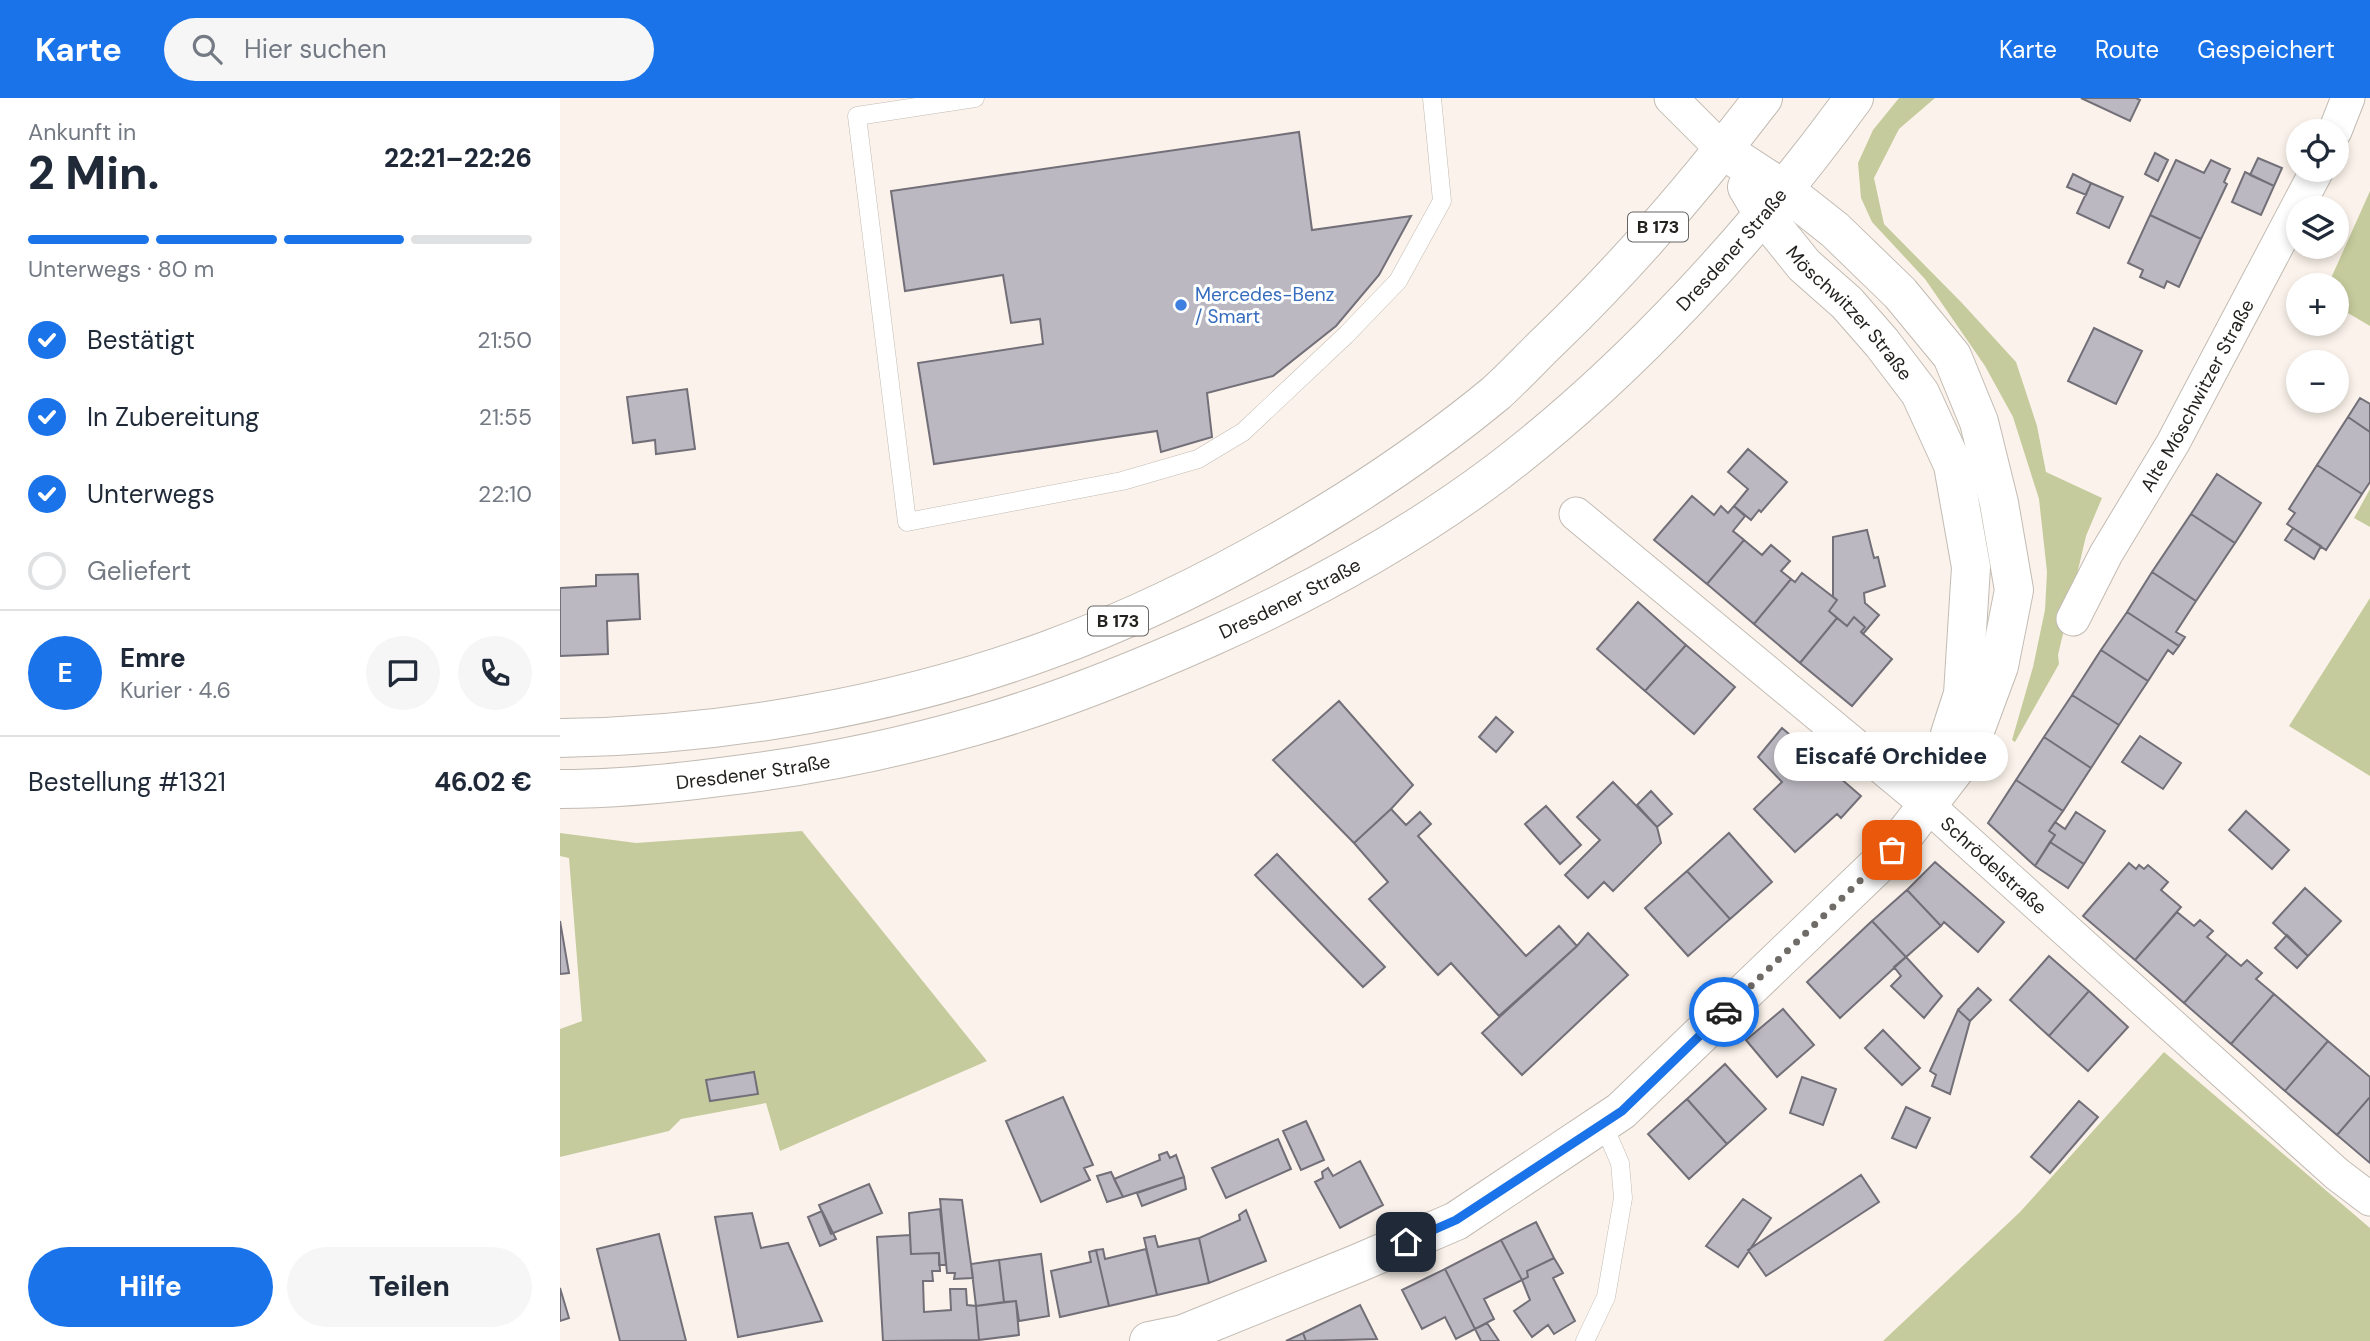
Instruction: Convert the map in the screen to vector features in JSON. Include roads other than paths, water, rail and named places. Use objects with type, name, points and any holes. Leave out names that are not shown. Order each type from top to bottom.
[{"type":"main road","name":"B 173","points":[[560,738],[596,738],[710,728],[816,712],[944,683],[1048,650],[1224,573],[1304,527],[1399,467],[1496,392],[1589,302],[1724,150],[1763,98]]},
{"type":"main road","name":"Dresdener Straße","points":[[560,789],[674,783],[774,771],[885,749],[978,726],[1091,687],[1177,652],[1332,578],[1415,529],[1495,474],[1571,412],[1661,325],[1773,201],[1854,98]]},
{"type":"main road","points":[[1172,1339],[1456,1220],[1622,1111],[1892,850],[1966,755],[1999,667],[2014,590],[1999,503],[1979,422],[1952,356],[1900,293],[1857,250],[1773,201],[1724,150]]},
{"type":"street","points":[[1671,98],[1724,150]]},
{"type":"street","points":[[2340,119],[2348,98]]},
{"type":"street","name":"Alte Möschwitzer Straße","points":[[2073,619],[2106,554],[2173,443],[2311,182]]},
{"type":"street","name":"Schrödelstraße","points":[[1576,514],[1926,804],[2337,1174],[2370,1199]]},
{"type":"lane","points":[[975,98],[857,116],[906,522],[1122,481],[1198,459],[1243,432],[1346,335],[1398,281],[1442,201],[1432,98]]},
{"type":"lane","points":[[1585,1341],[1606,1297],[1623,1198],[1620,1163],[1603,1124]]},
{"type":"place","name":"Mercedes-Benz / Smart","points":[[1181,305]]},
{"type":"place","name":"Eiscafé Orchidee","points":[[1892,850]]}]
